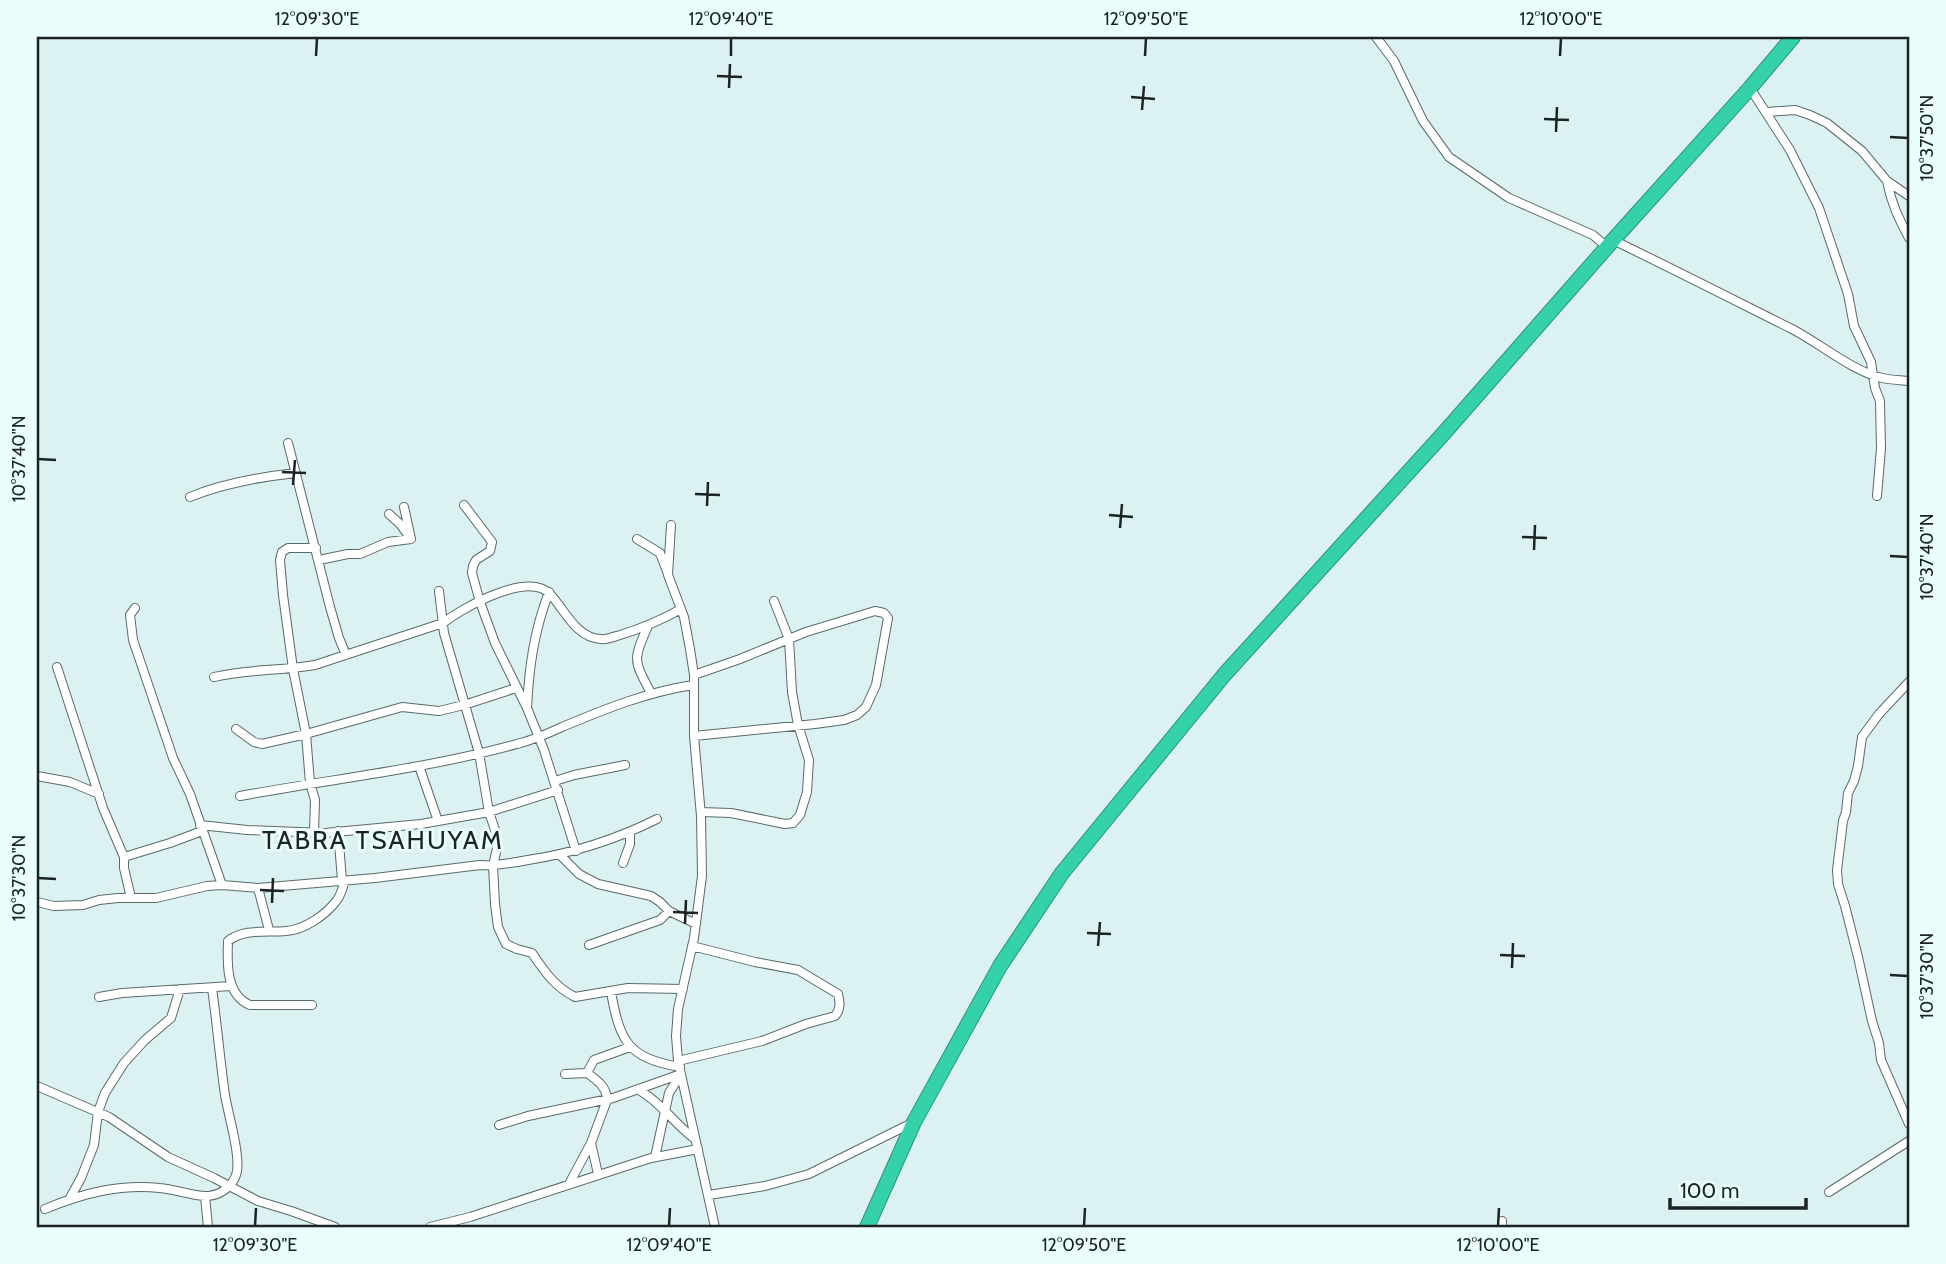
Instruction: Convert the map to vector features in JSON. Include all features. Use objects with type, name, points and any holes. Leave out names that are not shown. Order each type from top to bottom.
[{"type":"highway","points":[[867,1227],[914,1122],[1000,966],[1062,873],[1224,675],[1444,433],[1793,37]]},
{"type":"street","points":[[1376,37],[1394,61],[1423,121],[1449,157],[1510,198],[1732,298],[1872,374],[1909,381]]},
{"type":"street","points":[[1750,88],[1795,159],[1819,208],[1848,294],[1854,326],[1871,362],[1881,417],[1877,496]]},
{"type":"street","points":[[1767,112],[1795,110],[1827,123],[1862,151],[1887,181],[1909,196]]},
{"type":"street","points":[[1887,181],[1895,213],[1909,238]]},
{"type":"street","points":[[288,443],[338,638],[346,655]]},
{"type":"street","points":[[190,497],[212,488],[252,478],[296,473]]},
{"type":"street","points":[[464,505],[492,542],[490,551],[476,561],[472,573],[495,643],[527,708],[557,786],[576,851]]},
{"type":"street","points":[[404,507],[411,539]]},
{"type":"street","points":[[389,514],[411,539]]},
{"type":"street","points":[[668,575],[671,525]]},
{"type":"street","points":[[319,560],[360,554],[388,542],[411,539]]},
{"type":"street","points":[[637,539],[660,553],[681,609],[694,680],[694,736],[701,812],[702,876],[696,924],[677,1022],[680,1067],[715,1227]]},
{"type":"street","points":[[314,833],[315,800],[293,669],[280,560],[282,552],[288,548],[316,548]]},
{"type":"street","points":[[214,677],[238,671],[293,669],[315,665],[443,623],[480,602],[524,586],[539,587],[549,592],[578,629],[602,640],[648,626],[681,609]]},
{"type":"street","points":[[439,591],[444,633],[479,754],[489,812],[495,830],[498,848],[494,866],[495,904],[498,927],[506,944],[532,953],[557,986],[575,998],[628,988],[683,989]]},
{"type":"street","points":[[527,708],[530,661],[540,615],[549,592]]},
{"type":"street","points":[[701,812],[731,813],[785,824],[793,823],[800,816],[807,792],[809,760],[798,725],[792,692],[789,639],[774,601]]},
{"type":"street","points":[[135,608],[131,615],[133,640],[173,758],[190,794],[222,885]]},
{"type":"street","points":[[240,796],[419,766],[539,738],[651,693],[694,680],[789,639],[875,611],[884,613],[888,618],[876,685],[866,707],[857,715],[844,720],[694,736]]},
{"type":"street","points":[[648,626],[636,657],[637,669],[651,693]]},
{"type":"street","points":[[57,667],[99,794],[124,857],[131,898]]},
{"type":"street","points":[[1909,682],[1878,714],[1862,737],[1858,766],[1848,793],[1837,870],[1838,884],[1881,1060],[1909,1124]]},
{"type":"street","points":[[236,729],[254,742],[262,744],[402,707],[439,711],[516,688]]},
{"type":"street","points":[[124,857],[170,844],[201,828],[314,833],[421,824],[489,812],[557,786],[574,775],[625,765]]},
{"type":"street","points":[[419,766],[439,821]]},
{"type":"street","points":[[37,776],[69,782],[99,794]]},
{"type":"street","points":[[37,902],[54,906],[83,905],[99,900],[156,898],[207,886],[258,888],[375,878],[480,865],[494,866],[576,851],[630,832],[657,819]]},
{"type":"street","points":[[312,1005],[250,1005],[241,1001],[231,986],[228,941],[236,936],[269,930],[298,930],[336,902],[344,880],[338,831]]},
{"type":"street","points":[[623,863],[630,844],[630,832]]},
{"type":"street","points":[[560,855],[579,874],[598,884],[651,896],[668,911],[696,924]]},
{"type":"street","points":[[258,888],[269,930]]},
{"type":"street","points":[[589,945],[660,920],[668,911]]},
{"type":"street","points":[[499,1125],[639,1090],[680,1067],[835,1016],[840,1004],[838,994],[798,970],[692,946]]},
{"type":"street","points":[[99,997],[231,986]]},
{"type":"street","points":[[45,1209],[91,1192],[156,1187],[205,1196],[216,1195],[226,1190],[236,1177],[238,1164],[212,988]]},
{"type":"street","points":[[70,1198],[94,1144],[98,1112],[105,1093],[124,1063],[145,1040],[172,1018],[180,989]]},
{"type":"street","points":[[611,992],[616,1018],[625,1041],[639,1055],[660,1064],[680,1067]]},
{"type":"street","points":[[587,1073],[594,1060],[630,1046]]},
{"type":"street","points":[[655,1157],[669,1093],[680,1067]]},
{"type":"street","points":[[565,1074],[587,1073],[602,1085],[607,1094],[591,1143],[569,1184]]},
{"type":"street","points":[[37,1086],[109,1117],[168,1157],[258,1201],[335,1227]]},
{"type":"street","points":[[639,1090],[651,1097],[680,1128],[695,1139]]},
{"type":"street","points":[[709,1195],[765,1186],[809,1174],[914,1122]]},
{"type":"street","points":[[1829,1192],[1909,1141]]},
{"type":"street","points":[[591,1143],[598,1174]]},
{"type":"street","points":[[430,1227],[470,1217],[655,1157],[698,1149]]},
{"type":"street","points":[[205,1196],[208,1227]]},
{"type":"district","name":"TABRA TSAHUYAM","points":[[383,840]]}]
